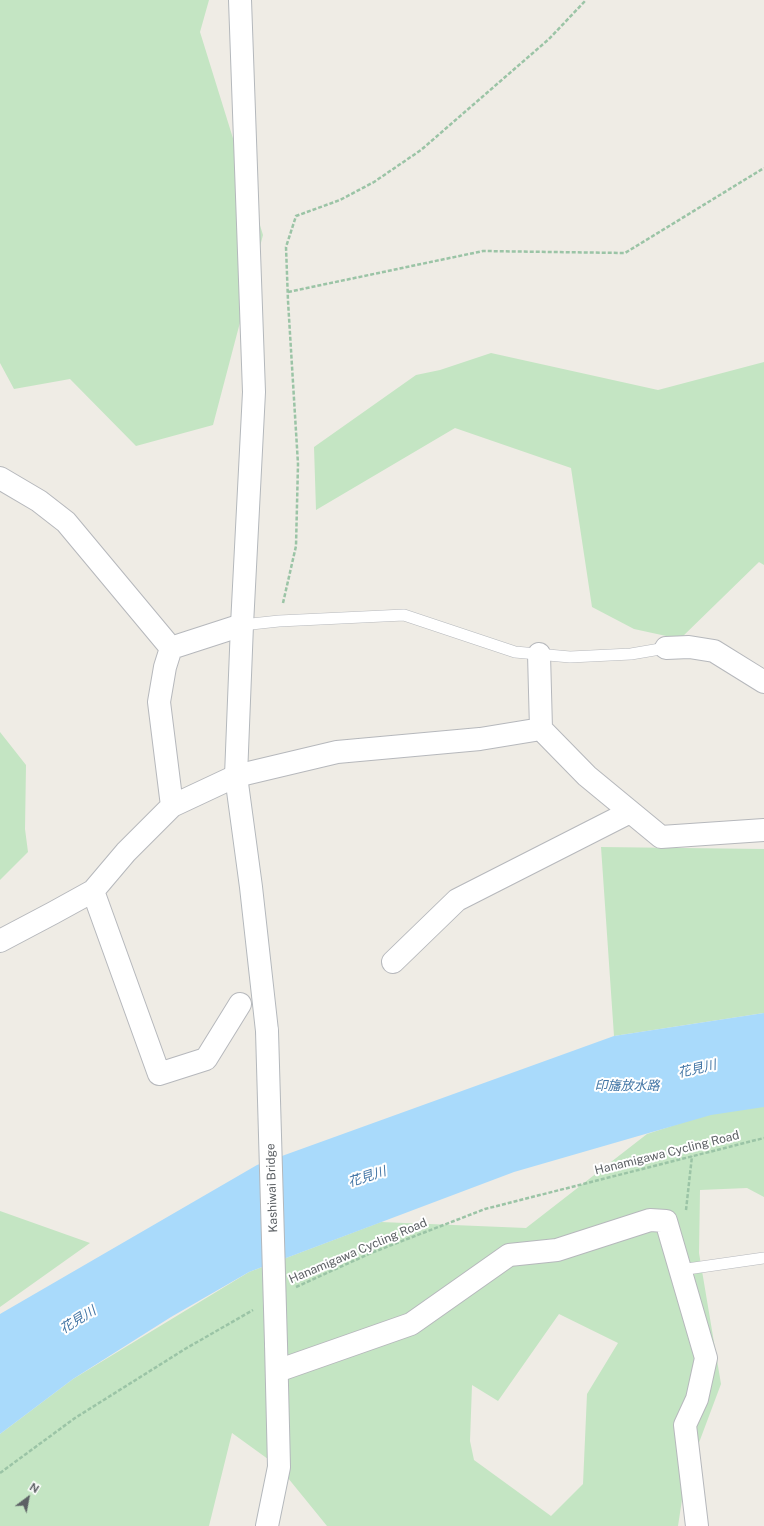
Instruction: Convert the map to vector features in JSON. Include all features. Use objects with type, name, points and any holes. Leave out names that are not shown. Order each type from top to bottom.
[{"type":"street","name":"Kashiwai Bridge","points":[[240,0],[254,392],[236,776],[251,887],[267,1031],[278,1371],[279,1467],[267,1526]]},
{"type":"street","points":[[0,478],[39,501],[66,522],[171,648]]},
{"type":"street","points":[[171,648],[242,625]]},
{"type":"street","points":[[666,648],[689,647],[714,652],[764,682]]},
{"type":"street","points":[[171,648],[165,667],[160,702],[172,806]]},
{"type":"street","points":[[540,654],[541,729],[587,776],[661,837],[764,830]]},
{"type":"street","points":[[0,941],[54,914],[93,891],[126,852],[172,806],[236,776],[337,752],[480,739],[541,729]]},
{"type":"street","points":[[393,962],[457,900],[630,812]]},
{"type":"street","points":[[93,891],[159,1074],[206,1059],[240,1004]]},
{"type":"street","points":[[278,1371],[412,1324],[509,1255],[558,1250],[650,1220],[666,1221],[706,1358],[697,1399],[685,1425],[696,1526]]},
{"type":"lane","points":[[242,625],[279,621],[404,615],[515,652],[570,658],[631,654],[666,648]]},
{"type":"lane","points":[[680,1270],[764,1258]]},
{"type":"path","points":[[279,621],[296,546],[298,464],[286,248],[296,216],[340,200],[374,182],[421,150],[548,38],[586,0]]},
{"type":"path","points":[[288,292],[483,251],[625,253],[764,168]]},
{"type":"path","name":"Hanamigawa Cycling Road","points":[[293,1289],[371,1253],[485,1209],[764,1138]]},
{"type":"path","points":[[0,1473],[75,1418],[185,1349],[258,1306]]},
{"type":"green space","points":[[0,0],[209,0],[200,32],[263,235],[213,425],[136,446],[70,379],[14,389],[0,363]]},
{"type":"green space","points":[[491,353],[658,390],[764,362],[764,565],[759,562],[680,639],[634,629],[592,607],[571,468],[455,428],[316,510],[314,447],[416,375],[440,370]]},
{"type":"green space","points":[[0,732],[26,765],[25,829],[28,852],[0,880]]},
{"type":"green space","points":[[601,847],[764,849],[764,1013],[614,1036]]},
{"type":"green space","points":[[764,1096],[764,1197],[747,1188],[700,1190],[699,1253],[721,1384],[685,1480],[678,1526],[327,1526],[279,1467],[232,1433],[209,1526],[0,1526],[0,1434],[73,1379],[249,1272],[381,1222],[526,1228],[647,1134]],"holes":[[[559,1314],[618,1343],[587,1394],[583,1484],[551,1516],[474,1460],[470,1441],[472,1385],[498,1401]]]},
{"type":"green space","points":[[0,1211],[90,1243],[0,1307]]},
{"type":"water","name":"印旛放水路","points":[[764,1013],[764,1107],[711,1115],[514,1172],[249,1272],[171,1317],[73,1379],[0,1434],[0,1314],[257,1165],[614,1036]]},
{"type":"water label","name":"花見川","points":[[697,1069]]},
{"type":"water label","name":"花見川","points":[[367,1177]]},
{"type":"water label","name":"花見川","points":[[78,1320]]}]
